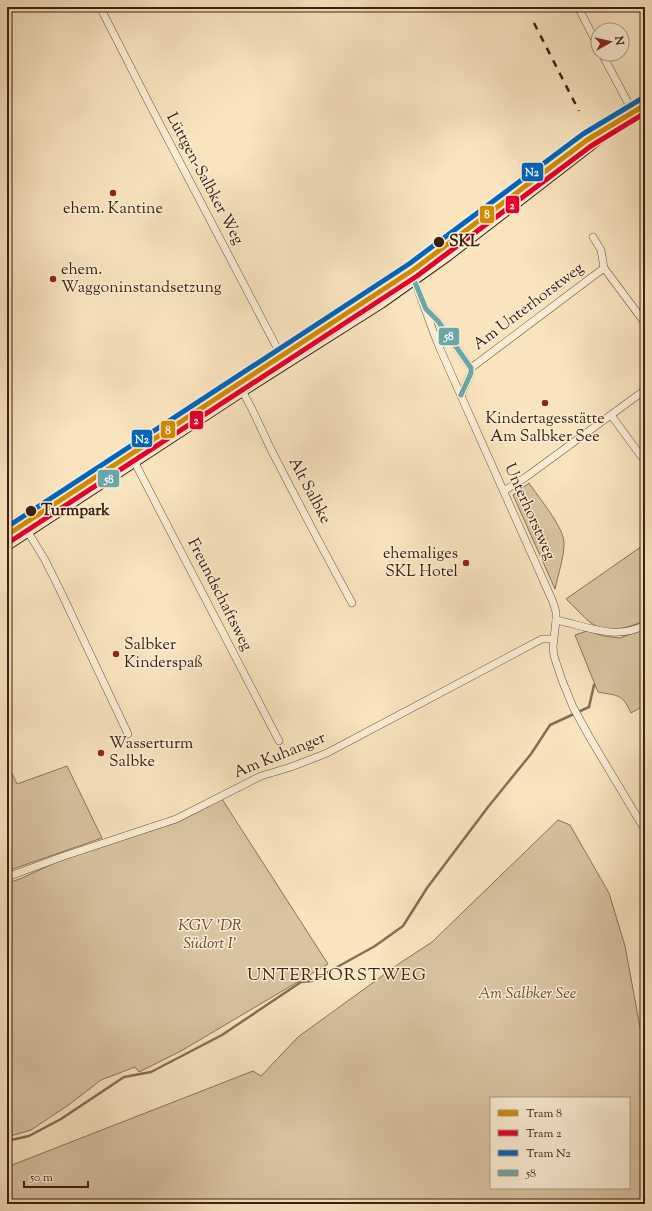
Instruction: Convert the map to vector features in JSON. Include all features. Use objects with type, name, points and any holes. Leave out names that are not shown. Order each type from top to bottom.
[{"type":"main road","points":[[7,545],[414,280],[582,153],[645,103]]},
{"type":"street","name":"Lüttgen-Salbker Weg","points":[[100,7],[154,114],[285,363]]},
{"type":"street","points":[[578,7],[590,30]]},
{"type":"street","points":[[606,62],[633,112]]},
{"type":"street","name":"Am Unterhorstweg","points":[[593,237],[601,250],[604,268],[645,323]]},
{"type":"street","name":"Am Unterhorstweg","points":[[471,368],[604,268]]},
{"type":"street","name":"Unterhorstweg","points":[[414,280],[426,309],[429,322],[553,602],[556,612],[553,639],[554,656],[557,667],[580,721],[645,830]]},
{"type":"street","name":"Unterhorstweg","points":[[426,309],[438,321],[471,368]]},
{"type":"street","points":[[461,395],[472,371],[471,368]]},
{"type":"street","points":[[504,491],[526,477],[645,390]]},
{"type":"street","name":"Alt Salbke","points":[[242,391],[262,434],[352,603]]},
{"type":"street","points":[[611,415],[641,456]]},
{"type":"street","name":"Freundschaftsweg","points":[[134,461],[279,741]]},
{"type":"street","points":[[28,532],[52,574],[128,734]]},
{"type":"street","points":[[556,620],[595,630],[618,633],[645,625]]},
{"type":"street","name":"Am Kuhanger","points":[[7,877],[64,856],[176,819],[261,776],[291,767],[327,753],[542,639],[553,639]]},
{"type":"green space","points":[[529,483],[556,521],[563,537],[563,555],[555,589],[513,495]]},
{"type":"green space","points":[[645,544],[645,620],[618,629],[604,628],[591,623],[566,599]]},
{"type":"green space","points":[[645,629],[645,705],[631,713],[625,702],[619,696],[598,692],[575,635],[587,631],[604,636],[620,638]]},
{"type":"green space","points":[[7,763],[17,784],[67,766],[102,838],[7,871]]},
{"type":"green space","name":"KGV 'DR Südort I'","points":[[222,799],[328,964],[181,1051],[139,1072],[135,1067],[101,1080],[70,1104],[31,1130],[7,1137],[7,883],[20,879],[65,858],[178,822]]},
{"type":"green space","name":"Am Salbker See","points":[[558,820],[570,825],[609,893],[625,946],[645,1054],[645,1204],[7,1204],[7,1167],[253,1071],[261,1076],[298,1037],[400,963],[432,942]]},
{"type":"waterway","points":[[7,1141],[29,1136],[61,1119],[124,1077],[151,1072],[222,1035],[301,982],[312,981],[375,946],[403,926],[427,888],[488,807],[531,754],[550,725],[589,707],[594,685]]},
{"type":"railway","points":[[534,23],[579,111]]},
{"type":"tram line","name":"N2","points":[[7,527],[409,264],[583,134],[641,99]]},
{"type":"tram line","name":"8","points":[[7,535],[413,270],[587,140],[645,105]]},
{"type":"tram line","name":"2","points":[[11,541],[417,276],[591,146],[645,113]]},
{"type":"transit line","name":"58","points":[[414,280],[426,309],[438,321],[471,368],[471,373],[461,395]]},
{"type":"transit line","name":"58","points":[[7,545],[414,280]]},
{"type":"place","name":"ehem. Kantine","points":[[113,193]]},
{"type":"place","name":"SKL","points":[[439,242]]},
{"type":"place","name":"ehem. Waggoninstandsetzung","points":[[53,279]]},
{"type":"place","name":"Kindertagesstätte Am Salbker See","points":[[545,403]]},
{"type":"place","name":"Turmpark","points":[[31,511]]},
{"type":"place","name":"ehemaliges SKL Hotel","points":[[466,563]]},
{"type":"place","name":"Salbker Kinderspaß","points":[[116,654]]},
{"type":"place","name":"Wasserturm Salbke","points":[[101,753]]},
{"type":"district","name":"UNTERHORSTWEG","points":[[337,976]]}]
